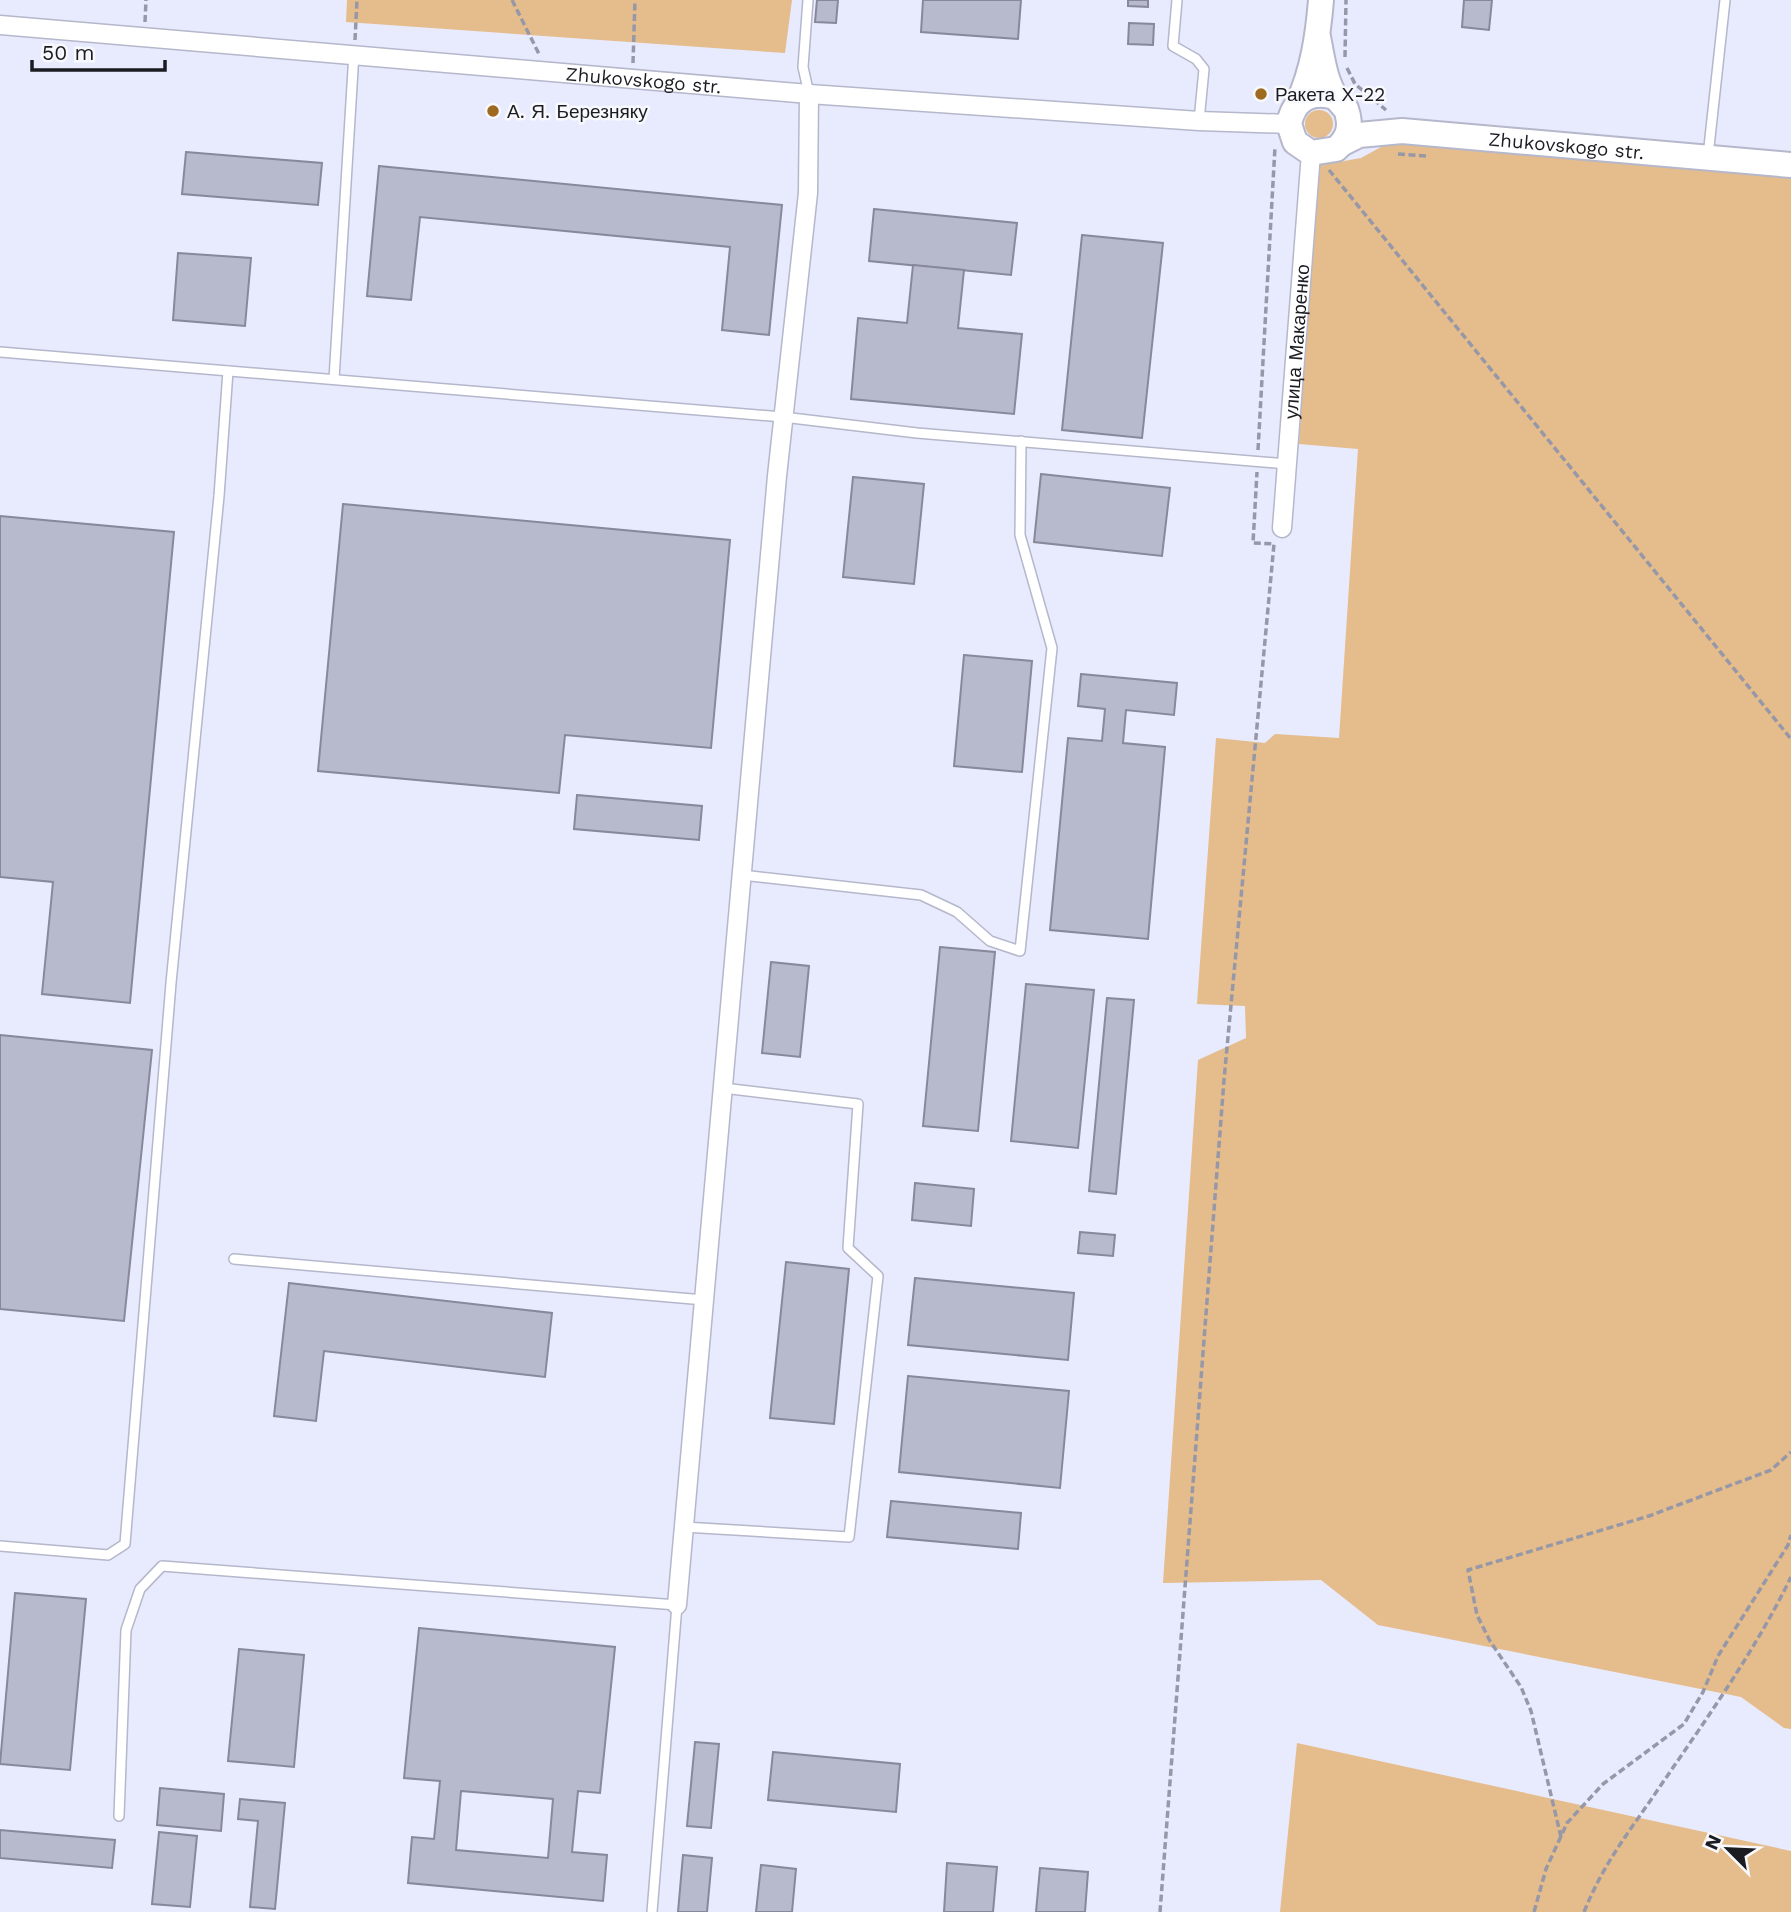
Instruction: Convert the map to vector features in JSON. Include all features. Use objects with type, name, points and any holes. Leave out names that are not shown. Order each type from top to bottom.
[{"type":"street","points":[[1318,37],[1324,71],[1349,126],[1343,143],[1336,149],[1313,158],[1295,142],[1288,117],[1307,82],[1318,37],[1321,0]]},
{"type":"street","name":"Zhukovskogo str.","points":[[0,25],[632,76],[809,94],[1199,121],[1288,117]]},
{"type":"street","points":[[677,1605],[783,417],[808,193],[809,94]]},
{"type":"street","points":[[1288,117],[1309,96],[1322,94],[1378,125],[1398,132]]},
{"type":"street","name":"Zhukovskogo str.","points":[[1343,143],[1368,133],[1398,132],[1791,165]]},
{"type":"street","name":"улица Макаренко","points":[[1278,536],[1287,464],[1313,158]]},
{"type":"lane","points":[[808,0],[803,67],[809,94]]},
{"type":"lane","points":[[1177,0],[1173,46],[1196,59],[1204,69],[1199,121]]},
{"type":"lane","points":[[1708,158],[1725,0]]},
{"type":"lane","points":[[334,379],[354,53]]},
{"type":"lane","points":[[0,352],[783,417],[917,433],[1287,464]]},
{"type":"lane","points":[[0,1546],[108,1555],[125,1544],[170,997],[228,371]]},
{"type":"lane","points":[[742,875],[921,895],[957,912],[990,941],[1020,951],[1052,648],[1020,535],[1021,441]]},
{"type":"lane","points":[[684,1527],[849,1537],[878,1276],[848,1248],[858,1104],[723,1088]]},
{"type":"lane","points":[[234,1259],[704,1300]]},
{"type":"lane","points":[[119,1816],[125,1630],[140,1589],[162,1566],[677,1605],[652,1912]]},
{"type":"path","points":[[354,53],[357,0]]},
{"type":"path","points":[[512,0],[548,70]]},
{"type":"path","points":[[632,76],[635,0]]},
{"type":"path","points":[[1346,0],[1345,63],[1355,85],[1384,110],[1398,132],[1436,157]]},
{"type":"path","points":[[1160,1912],[1224,1080],[1278,536],[1253,543],[1275,146],[1288,117]]},
{"type":"path","points":[[1275,146],[1292,161],[1313,158],[1791,739]]},
{"type":"path","points":[[1561,1837],[1531,1711],[1521,1688],[1490,1642],[1477,1615],[1468,1570],[1649,1516],[1771,1470],[1791,1452]]},
{"type":"path","points":[[1534,1912],[1546,1869],[1567,1823],[1603,1784],[1684,1724],[1703,1692],[1718,1656],[1788,1545],[1791,1535]]},
{"type":"path","points":[[1584,1912],[1596,1882],[1625,1833],[1712,1712],[1791,1577]]},
{"type":"shaded area","points":[[347,0],[792,0],[785,53],[346,22]]},
{"type":"shaded area","points":[[1319,110],[1329,114],[1333,124],[1329,134],[1319,138],[1309,134],[1305,124],[1309,114]]},
{"type":"shaded area","points":[[1392,141],[1791,177],[1791,1729],[1784,1728],[1741,1697],[1378,1625],[1321,1580],[1163,1583],[1198,1060],[1246,1038],[1245,1006],[1197,1004],[1216,738],[1265,743],[1275,734],[1339,738],[1358,449],[1299,444],[1316,166],[1361,158]]},
{"type":"shaded area","points":[[1297,1743],[1791,1851],[1791,1912],[1280,1912]]},
{"type":"building","points":[[817,0],[838,0],[836,23],[815,22]]},
{"type":"building","points":[[923,0],[1021,0],[1018,39],[921,32]]},
{"type":"building","points":[[1128,0],[1148,0],[1148,7],[1128,6]]},
{"type":"building","points":[[1464,0],[1492,0],[1489,30],[1462,27]]},
{"type":"building","points":[[1129,23],[1154,24],[1153,45],[1128,44]]},
{"type":"building","points":[[186,152],[322,163],[318,205],[182,194]]},
{"type":"building","points":[[379,166],[782,205],[769,335],[722,330],[730,247],[420,217],[411,300],[367,296]]},
{"type":"building","points":[[874,209],[1017,223],[1011,275],[869,261]]},
{"type":"building","points":[[1082,235],[1163,243],[1142,438],[1062,430]]},
{"type":"building","points":[[178,253],[251,258],[245,326],[173,320]]},
{"type":"building","points":[[913,265],[964,270],[958,328],[1022,334],[1014,414],[851,399],[858,318],[907,323]]},
{"type":"building","points":[[1041,474],[1170,488],[1162,556],[1034,542]]},
{"type":"building","points":[[853,477],[924,484],[914,584],[843,577]]},
{"type":"building","points":[[343,504],[730,540],[711,748],[565,735],[559,793],[318,771]]},
{"type":"building","points":[[0,516],[174,532],[130,1003],[42,994],[53,882],[0,877]]},
{"type":"building","points":[[964,655],[1032,661],[1022,772],[954,766]]},
{"type":"building","points":[[1081,674],[1177,683],[1174,715],[1126,710],[1123,743],[1165,747],[1148,939],[1050,930],[1068,738],[1102,741],[1105,709],[1078,706]]},
{"type":"building","points":[[577,795],[702,806],[699,840],[574,829]]},
{"type":"building","points":[[940,947],[995,952],[978,1131],[923,1126]]},
{"type":"building","points":[[771,962],[809,966],[800,1057],[762,1053]]},
{"type":"building","points":[[1026,984],[1094,990],[1078,1148],[1011,1141]]},
{"type":"building","points":[[1107,998],[1134,1000],[1116,1194],[1089,1191]]},
{"type":"building","points":[[0,1035],[152,1050],[124,1321],[0,1309]]},
{"type":"building","points":[[915,1183],[974,1189],[971,1226],[912,1220]]},
{"type":"building","points":[[1080,1232],[1115,1235],[1113,1256],[1078,1253]]},
{"type":"building","points":[[786,1262],[849,1269],[834,1424],[770,1418]]},
{"type":"building","points":[[915,1278],[1074,1293],[1068,1360],[908,1345]]},
{"type":"building","points":[[289,1283],[552,1313],[545,1377],[324,1351],[316,1421],[274,1416]]},
{"type":"building","points":[[908,1376],[1069,1391],[1060,1488],[899,1472]]},
{"type":"building","points":[[891,1501],[1021,1513],[1018,1549],[887,1537]]},
{"type":"building","points":[[15,1593],[86,1599],[70,1770],[0,1764]]},
{"type":"building","points":[[419,1628],[615,1647],[600,1793],[578,1791],[572,1852],[607,1855],[603,1901],[408,1883],[412,1837],[434,1839],[440,1781],[404,1778]],"holes":[[[461,1791],[553,1799],[548,1858],[456,1850]]]},
{"type":"building","points":[[239,1649],[304,1655],[294,1767],[228,1761]]},
{"type":"building","points":[[695,1742],[719,1744],[711,1828],[687,1826]]},
{"type":"building","points":[[773,1752],[900,1764],[896,1812],[768,1800]]},
{"type":"building","points":[[160,1788],[224,1794],[221,1831],[157,1825]]},
{"type":"building","points":[[240,1799],[285,1803],[275,1909],[250,1907],[258,1821],[238,1819]]},
{"type":"building","points":[[0,1830],[115,1840],[112,1868],[0,1858]]},
{"type":"building","points":[[159,1832],[197,1836],[190,1907],[152,1904]]},
{"type":"building","points":[[683,1855],[712,1858],[707,1912],[678,1912]]},
{"type":"building","points":[[947,1863],[997,1867],[993,1912],[944,1912]]},
{"type":"building","points":[[761,1865],[796,1869],[792,1912],[756,1912]]},
{"type":"building","points":[[1040,1868],[1088,1872],[1085,1912],[1036,1912]]},
{"type":"place","name":"Ракета Х-22","points":[[1261,94]]},
{"type":"place","name":"А. Я. Березняку","points":[[493,111]]}]
